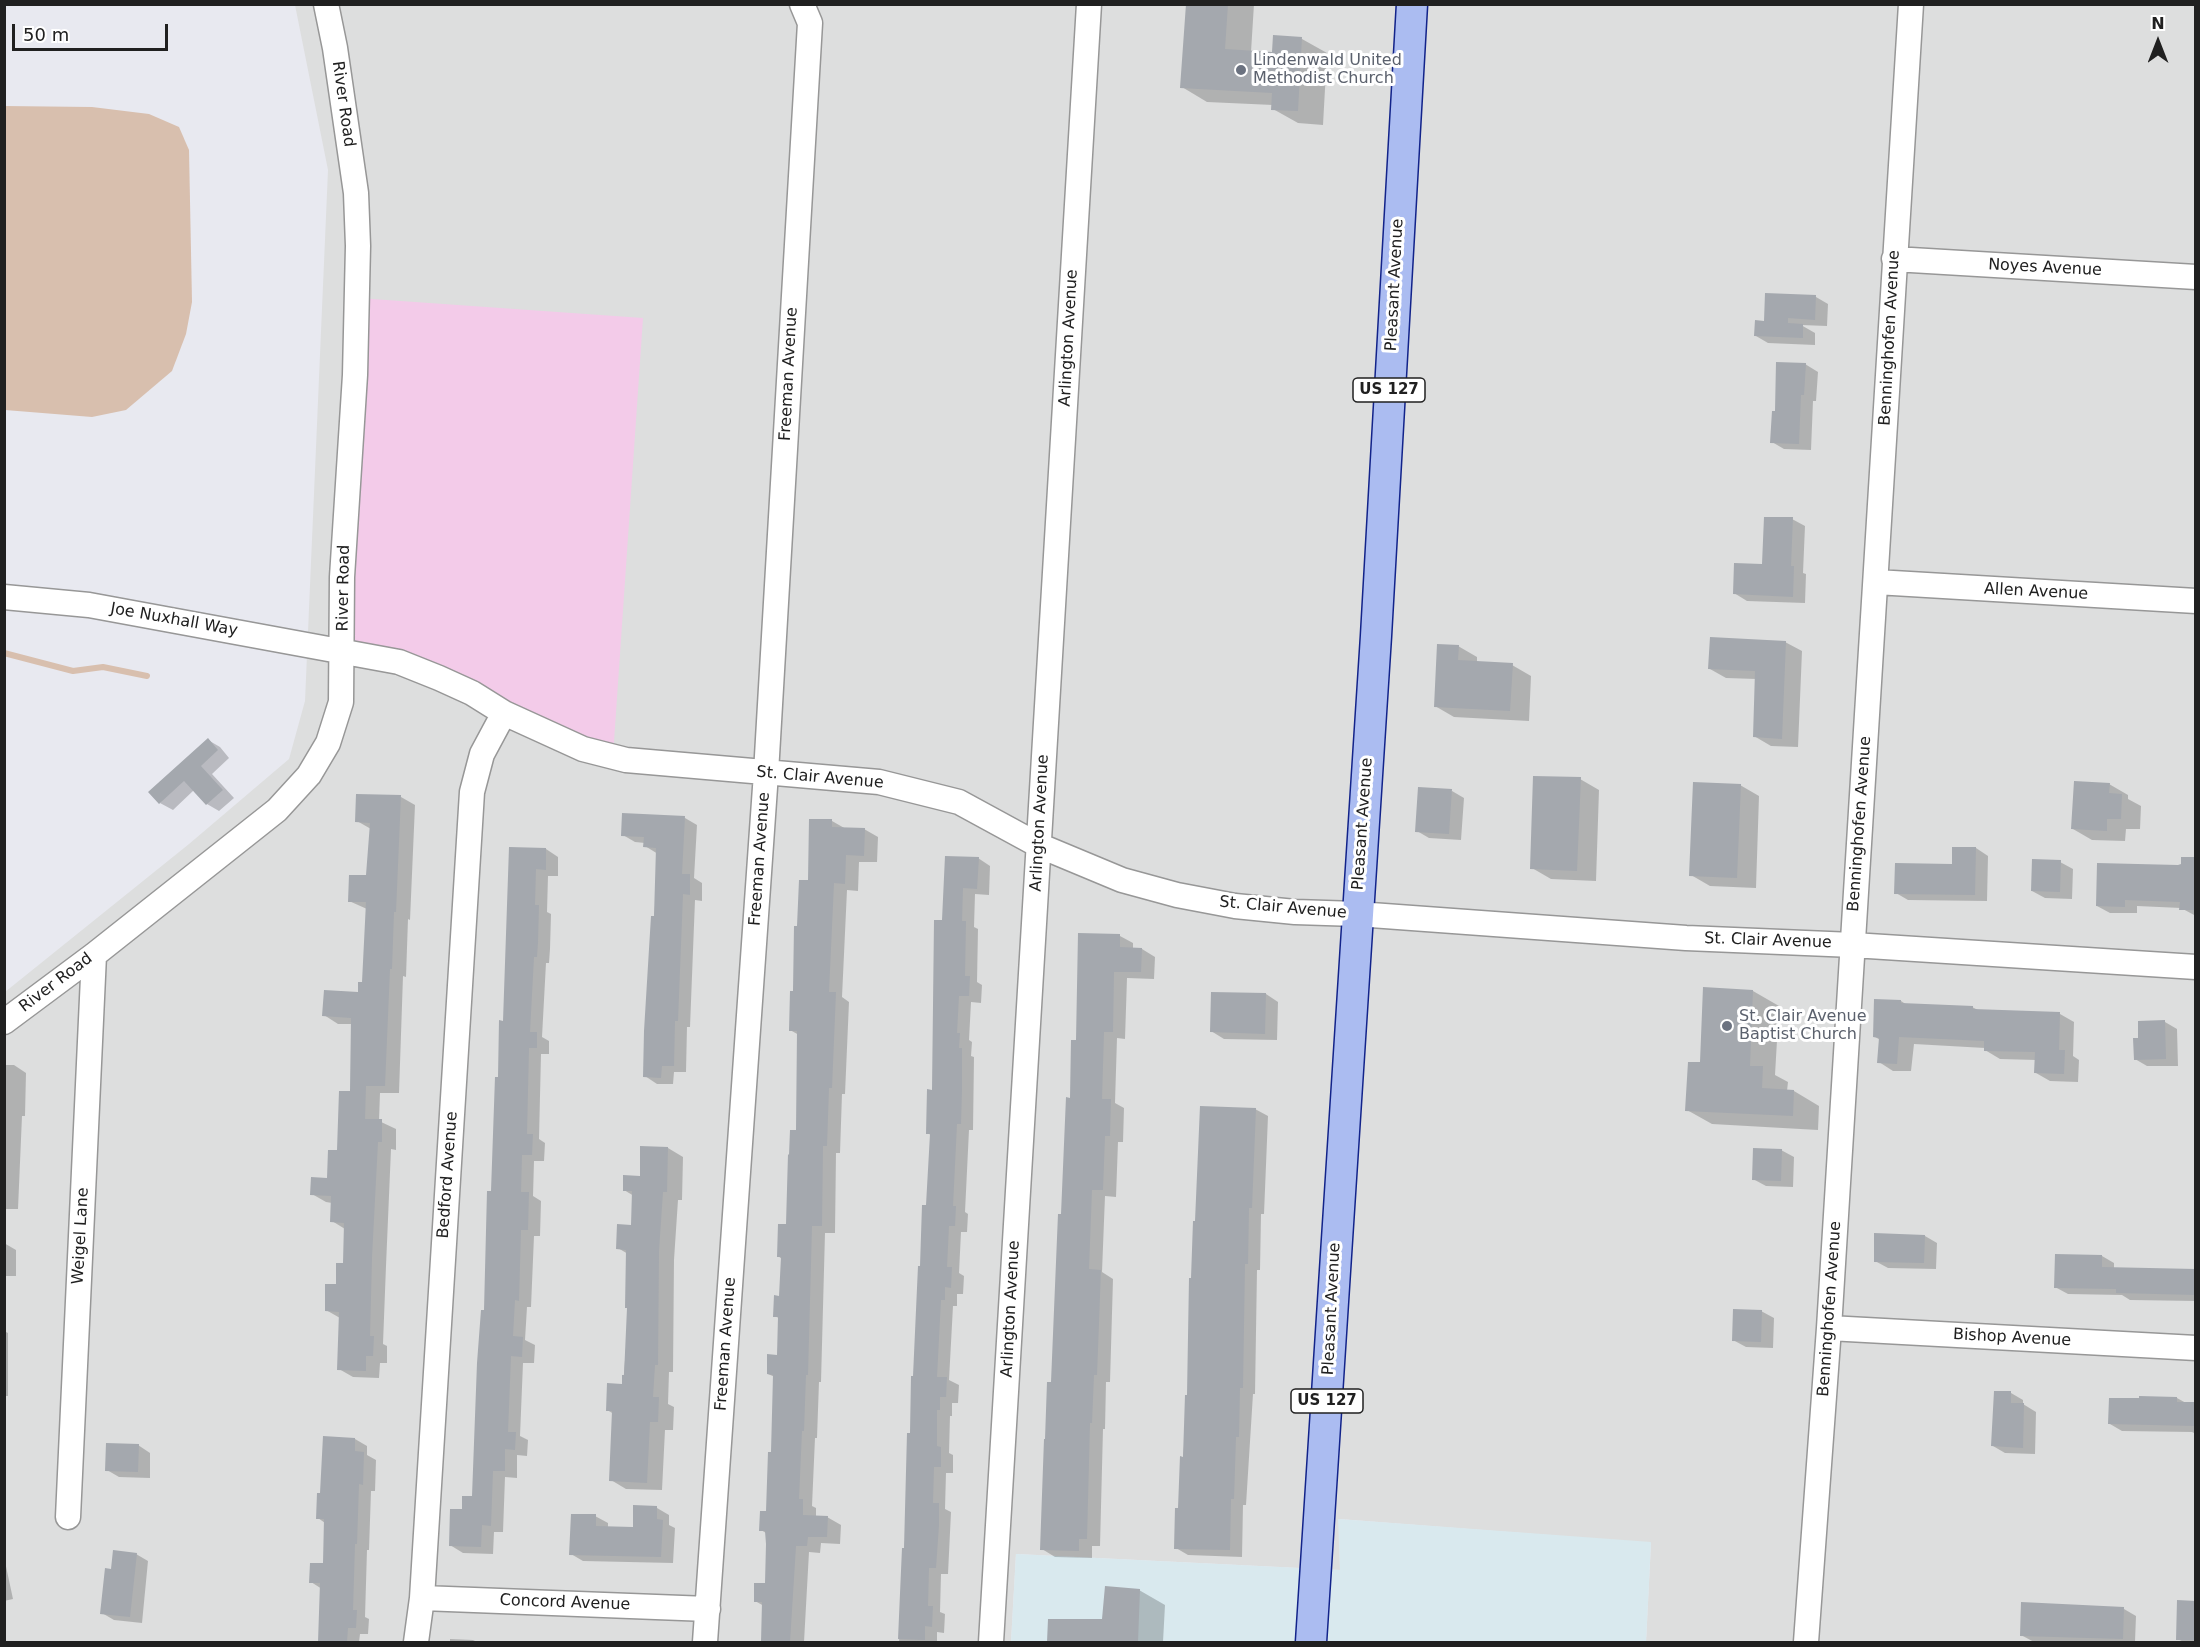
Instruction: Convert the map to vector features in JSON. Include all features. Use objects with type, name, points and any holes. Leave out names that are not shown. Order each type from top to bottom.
[{"type":"main road","name":"Pleasant Avenue","points":[[1311,1642],[1376,636],[1412,4]]},
{"type":"street","name":"River Road","points":[[4,1022],[94,955],[277,810],[309,775],[328,743],[340,702],[343,651],[342,576],[355,375],[358,246],[356,193],[335,48],[326,4]]},
{"type":"street","name":"Freeman Avenue","points":[[705,1642],[766,773],[810,23],[802,4]]},
{"type":"street","name":"Arlington Avenue","points":[[991,1642],[1089,4]]},
{"type":"street","name":"Benninghofen Avenue","points":[[1806,1642],[1829,1328],[1911,4]]},
{"type":"street","name":"Noyes Avenue","points":[[1894,259],[2196,277]]},
{"type":"street","name":"Allen Avenue","points":[[1876,582],[2196,601]]},
{"type":"street","name":"Joe Nuxhall Way","points":[[4,597],[89,605],[343,651]]},
{"type":"street","name":"St. Clair Avenue","points":[[343,651],[399,662],[472,693],[504,713],[583,749],[626,760],[879,782],[958,802],[1038,846],[1122,880],[1177,895],[1268,910],[1357,914],[1686,938],[1853,945],[2196,967]]},
{"type":"street","name":"Bedford Avenue","points":[[416,1642],[422,1598],[472,792],[482,754],[504,713]]},
{"type":"street","name":"Weigel Lane","points":[[68,1517],[94,955]]},
{"type":"street","name":"Bishop Avenue","points":[[1829,1328],[2196,1348]]},
{"type":"street","name":"Concord Avenue","points":[[422,1598],[708,1609]]},
{"type":"shaded area","points":[[295,5],[2195,5],[2195,1642],[1646,1642],[1651,1543],[1339,1519],[1340,1570],[1016,1554],[1011,1642],[5,1642],[5,992],[189,844],[289,759],[305,701],[328,170]]},
{"type":"shaded area","points":[[4,106],[92,107],[149,114],[179,127],[189,150],[192,302],[186,334],[172,371],[126,410],[92,417],[5,410]]},
{"type":"shaded area","points":[[358,298],[643,318],[613,756],[343,651]]},
{"type":"shaded area","points":[[1338,1519],[1651,1542],[1646,1642],[1011,1642],[1016,1554],[1340,1570]]},
{"type":"building","name":"Lindenwald United Methodist Church","points":[[1186,4],[1228,4],[1225,49],[1272,52],[1273,35],[1302,37],[1298,111],[1271,110],[1272,93],[1180,88]]},
{"type":"building","points":[[1765,293],[1816,295],[1815,320],[1788,318],[1788,323],[1803,324],[1803,338],[1754,336],[1755,320],[1764,321]]},
{"type":"building","points":[[1776,362],[1806,363],[1804,395],[1801,395],[1799,444],[1770,443],[1772,411],[1775,411]]},
{"type":"building","points":[[1764,517],[1793,517],[1791,566],[1794,566],[1793,597],[1733,594],[1734,563],[1762,564]]},
{"type":"building","points":[[1710,637],[1786,641],[1782,739],[1753,737],[1755,671],[1708,669]]},
{"type":"building","points":[[1437,644],[1459,645],[1458,660],[1513,663],[1510,711],[1434,707]]},
{"type":"building","points":[[208,738],[218,750],[201,766],[223,790],[206,805],[184,781],[159,804],[148,792]]},
{"type":"building","points":[[1533,776],[1581,777],[1577,871],[1530,869]]},
{"type":"building","points":[[2074,781],[2110,783],[2109,793],[2122,794],[2121,819],[2107,819],[2107,831],[2071,829]]},
{"type":"building","points":[[1693,782],[1741,784],[1737,878],[1689,876]]},
{"type":"building","points":[[1418,787],[1452,789],[1449,834],[1415,832]]},
{"type":"building","points":[[356,794],[401,795],[385,1086],[366,1086],[365,1119],[382,1119],[382,1142],[378,1142],[372,1257],[370,1336],[374,1336],[373,1356],[366,1356],[366,1371],[337,1370],[339,1312],[325,1311],[325,1284],[336,1284],[336,1263],[343,1263],[344,1223],[330,1222],[331,1196],[310,1195],[311,1177],[327,1178],[328,1150],[337,1150],[339,1091],[350,1091],[351,1018],[322,1016],[324,990],[358,992],[358,982],[362,982],[366,902],[348,902],[349,875],[366,875],[370,823],[355,822]]},
{"type":"building","points":[[622,813],[685,816],[682,874],[690,874],[690,895],[683,894],[674,1066],[662,1066],[661,1078],[643,1077],[651,916],[654,916],[656,848],[643,847],[644,837],[621,836]]},
{"type":"building","points":[[809,819],[832,819],[832,827],[865,828],[864,856],[846,855],[845,884],[834,883],[829,992],[836,992],[832,1088],[829,1088],[827,1146],[823,1146],[822,1226],[812,1226],[808,1375],[806,1375],[799,1499],[803,1499],[803,1515],[828,1516],[827,1537],[808,1537],[807,1546],[796,1546],[790,1642],[761,1642],[762,1602],[754,1602],[754,1583],[765,1583],[765,1531],[759,1531],[760,1511],[766,1511],[768,1452],[771,1452],[773,1375],[767,1374],[767,1354],[777,1355],[778,1317],[773,1317],[774,1295],[779,1296],[781,1257],[777,1257],[778,1224],[786,1224],[790,1130],[796,1130],[797,1031],[789,1031],[790,991],[793,991],[794,926],[797,926],[799,880],[808,880]]},
{"type":"building","points":[[509,847],[546,848],[546,870],[536,869],[535,905],[539,905],[538,942],[537,957],[534,957],[530,1032],[537,1032],[537,1048],[529,1048],[527,1134],[533,1134],[532,1155],[522,1155],[521,1192],[529,1192],[528,1230],[521,1230],[519,1301],[515,1300],[513,1336],[523,1337],[522,1357],[511,1356],[508,1432],[516,1432],[515,1450],[505,1449],[505,1471],[493,1471],[491,1526],[482,1525],[481,1547],[449,1546],[450,1509],[462,1509],[462,1496],[472,1496],[477,1363],[481,1310],[484,1310],[487,1191],[491,1191],[499,1020],[503,1021]]},
{"type":"building","points":[[1952,847],[1976,847],[1975,895],[1894,894],[1895,863],[1952,864]]},
{"type":"building","points":[[945,856],[979,857],[977,889],[963,888],[962,921],[966,921],[965,976],[970,976],[969,996],[959,996],[957,1033],[960,1033],[959,1048],[962,1048],[962,1090],[961,1124],[957,1124],[953,1206],[956,1206],[955,1226],[949,1226],[947,1267],[952,1267],[951,1288],[945,1287],[945,1300],[941,1300],[937,1377],[947,1377],[946,1397],[940,1397],[940,1410],[937,1410],[937,1446],[941,1447],[941,1467],[934,1467],[933,1503],[939,1503],[939,1525],[936,1568],[929,1568],[928,1606],[933,1606],[932,1627],[925,1626],[925,1640],[898,1639],[902,1548],[904,1548],[907,1433],[910,1433],[911,1376],[913,1376],[922,1205],[926,1205],[930,1134],[926,1134],[927,1089],[932,1090],[934,920],[942,920]]},
{"type":"building","points":[[2181,857],[2196,857],[2196,910],[2179,910],[2180,902],[2125,900],[2125,907],[2096,906],[2097,863],[2178,865],[2181,864]]},
{"type":"building","points":[[2032,859],[2061,860],[2060,892],[2031,891]]},
{"type":"building","points":[[1078,933],[1120,934],[1120,947],[1142,948],[1141,972],[1114,972],[1113,1032],[1104,1032],[1102,1099],[1111,1099],[1110,1136],[1105,1136],[1103,1190],[1092,1190],[1089,1269],[1101,1270],[1097,1375],[1094,1375],[1092,1423],[1090,1423],[1087,1539],[1079,1539],[1079,1551],[1040,1550],[1047,1382],[1051,1382],[1058,1214],[1061,1214],[1066,1097],[1070,1098],[1071,1040],[1076,1040]]},
{"type":"building","name":"St. Clair Avenue Baptist Church","points":[[1703,987],[1753,990],[1750,1066],[1763,1066],[1762,1088],[1794,1090],[1793,1116],[1685,1111],[1688,1062],[1700,1062]]},
{"type":"building","points":[[1211,992],[1266,993],[1265,1034],[1210,1032]]},
{"type":"building","points":[[1874,999],[1901,1000],[1901,1003],[1973,1006],[1973,1009],[2060,1012],[2059,1050],[2065,1050],[2064,1074],[2034,1073],[2035,1052],[1984,1051],[1984,1041],[1899,1037],[1897,1064],[1877,1063],[1879,1038],[1873,1037]]},
{"type":"building","points":[[2165,1020],[2166,1059],[2134,1060],[2133,1038],[2138,1038],[2138,1021]]},
{"type":"building","points":[[1200,1106],[1256,1108],[1252,1208],[1249,1208],[1248,1264],[1245,1264],[1243,1388],[1240,1388],[1239,1437],[1236,1437],[1234,1499],[1231,1499],[1230,1550],[1174,1549],[1175,1508],[1178,1508],[1180,1456],[1183,1457],[1185,1395],[1187,1395],[1189,1278],[1191,1278],[1193,1221],[1195,1221]]},
{"type":"building","points":[[640,1146],[668,1147],[667,1192],[663,1192],[659,1251],[658,1365],[655,1365],[653,1397],[659,1397],[658,1422],[650,1422],[647,1483],[609,1481],[612,1411],[606,1411],[607,1383],[622,1384],[622,1375],[624,1375],[627,1308],[625,1308],[626,1250],[616,1249],[617,1224],[631,1225],[632,1191],[623,1191],[623,1175],[640,1176]]},
{"type":"building","points":[[1753,1148],[1782,1149],[1781,1181],[1752,1180]]},
{"type":"building","points":[[1874,1233],[1925,1235],[1924,1263],[1874,1262]]},
{"type":"building","points":[[2055,1254],[2102,1255],[2102,1267],[2196,1269],[2196,1295],[2116,1293],[2116,1289],[2054,1288]]},
{"type":"building","points":[[1733,1309],[1762,1310],[1761,1342],[1732,1341]]},
{"type":"building","points":[[1994,1391],[2011,1391],[2011,1403],[2024,1403],[2023,1448],[1991,1446]]},
{"type":"building","points":[[2139,1396],[2177,1397],[2177,1402],[2196,1402],[2196,1426],[2108,1424],[2109,1398],[2139,1398]]},
{"type":"building","points":[[323,1436],[355,1438],[355,1451],[364,1452],[363,1485],[359,1484],[357,1544],[355,1544],[353,1610],[357,1610],[356,1628],[348,1628],[347,1642],[318,1642],[320,1583],[309,1583],[310,1563],[323,1563],[324,1519],[316,1519],[317,1493],[320,1493]]},
{"type":"building","points":[[106,1443],[139,1444],[138,1472],[105,1471]]},
{"type":"building","points":[[633,1505],[657,1506],[657,1519],[663,1520],[661,1557],[569,1555],[571,1514],[596,1514],[596,1526],[633,1527]]},
{"type":"building","points":[[113,1550],[137,1553],[130,1617],[100,1614],[105,1568],[111,1569]]},
{"type":"building","points":[[1105,1586],[1140,1589],[1138,1642],[1047,1642],[1048,1619],[1102,1619]]},
{"type":"building","points":[[2177,1600],[2196,1601],[2196,1640],[2176,1640]]},
{"type":"building","points":[[2021,1602],[2124,1607],[2123,1639],[2020,1636]]},
{"type":"waterway","points":[[4,653],[73,671],[103,667],[147,676]]},
{"type":"place","name":"Lindenwald United Methodist Church","points":[[1241,70]]},
{"type":"place","name":"St. Clair Avenue Baptist Church","points":[[1727,1026]]}]
